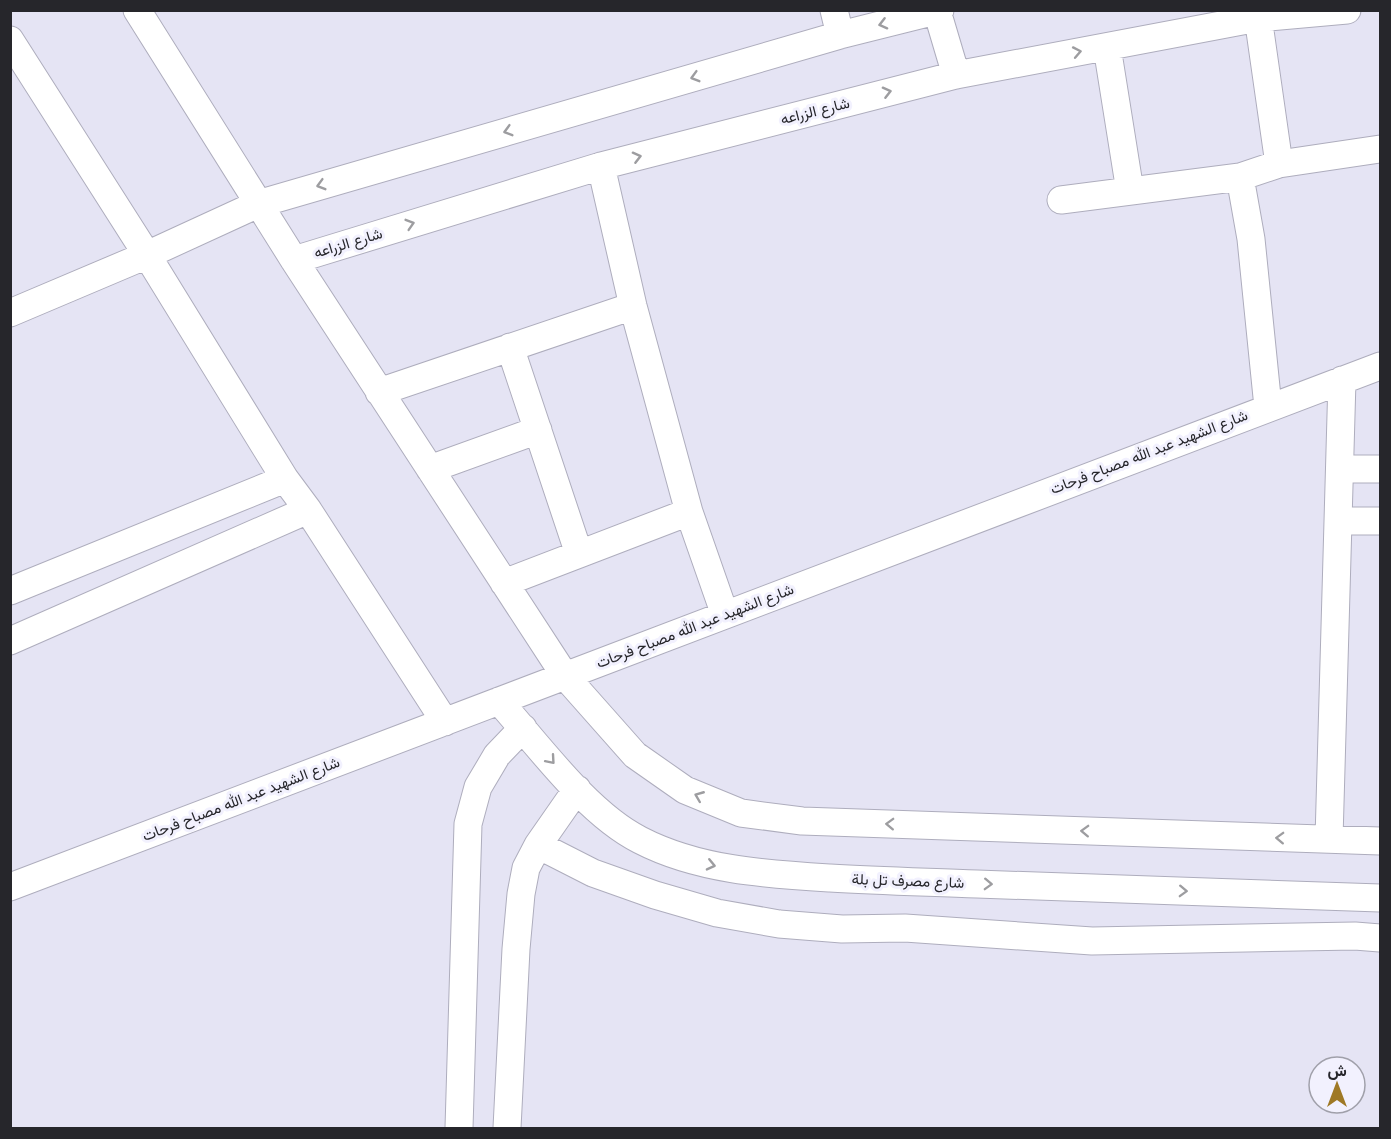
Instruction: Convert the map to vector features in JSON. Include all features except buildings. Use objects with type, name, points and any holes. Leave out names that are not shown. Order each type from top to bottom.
[{"type":"street","points":[[137,10],[258,204],[565,676],[635,755],[685,790],[741,813],[802,821],[1380,841]]},
{"type":"street","name":"شارع الزراعه","points":[[294,260],[601,166],[956,75],[1258,14],[1347,10]]},
{"type":"street","points":[[10,313],[147,255],[258,204],[837,23],[938,11],[956,75]]},
{"type":"street","points":[[1258,14],[1280,164]]},
{"type":"street","points":[[10,40],[147,255],[285,479],[308,510],[444,722]]},
{"type":"street","points":[[1107,46],[1130,191]]},
{"type":"street","points":[[1061,200],[1240,177],[1280,164],[1380,149]]},
{"type":"street","points":[[601,166],[633,306],[688,512],[725,615]]},
{"type":"street","points":[[1240,177],[1251,238],[1268,407]]},
{"type":"street","points":[[379,392],[633,306]]},
{"type":"street","points":[[510,347],[579,554]]},
{"type":"street","name":"شارع الشهيد عبد الله مصباح فرحات","points":[[10,887],[1380,366]]},
{"type":"street","points":[[1329,839],[1342,380]]},
{"type":"street","points":[[430,469],[538,430]]},
{"type":"street","points":[[1340,469],[1380,469]]},
{"type":"street","points":[[10,591],[285,479]]},
{"type":"street","points":[[10,641],[308,510]]},
{"type":"street","points":[[504,583],[688,512]]},
{"type":"street","points":[[1338,521],[1380,521]]},
{"type":"street","name":"شارع مصرف تل بلة","points":[[499,701],[604,817],[638,840],[676,856],[716,866],[781,875],[874,880],[1380,898]]},
{"type":"street","points":[[459,1128],[468,824],[478,787],[497,755],[523,728]]},
{"type":"street","points":[[507,1128],[516,949],[526,868],[538,845],[577,789]]},
{"type":"street","points":[[538,845],[593,873],[655,895],[717,913],[779,924],[842,929],[905,928],[1092,941],[1355,936],[1380,938]]}]
